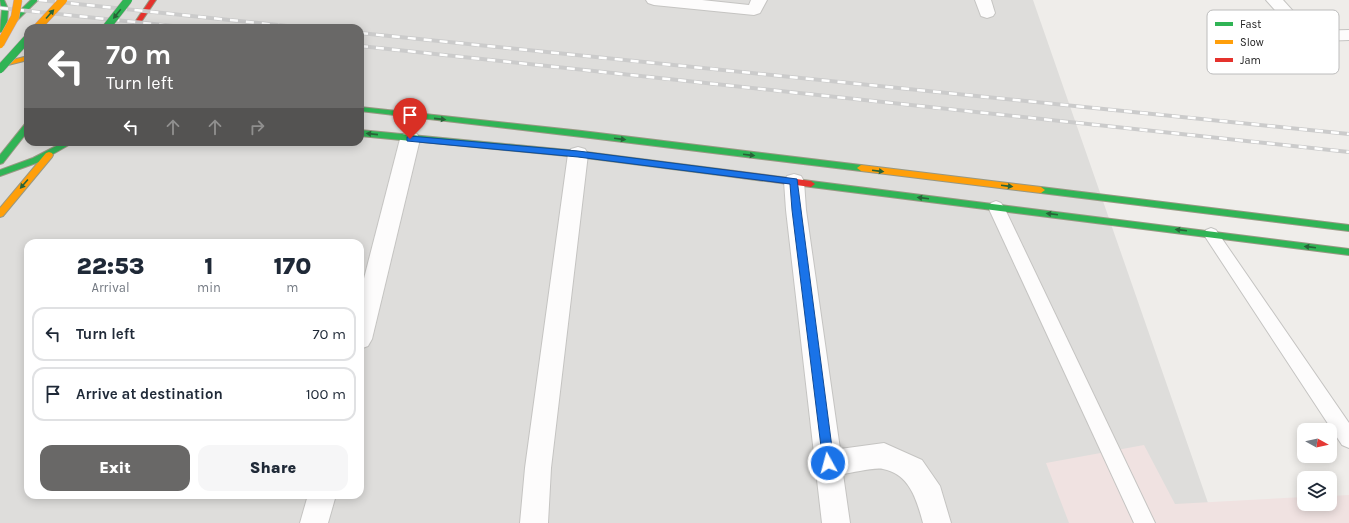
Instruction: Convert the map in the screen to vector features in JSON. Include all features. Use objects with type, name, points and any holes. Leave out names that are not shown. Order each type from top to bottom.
[{"type":"main road","points":[[1,0],[4,9],[2,32]]},
{"type":"main road","points":[[0,44],[18,6],[18,0]]},
{"type":"main road","points":[[2,32],[34,0]]},
{"type":"main road","points":[[41,24],[63,0]]},
{"type":"main road","points":[[109,24],[128,0]]},
{"type":"main road","points":[[137,24],[153,0]]},
{"type":"main road","points":[[0,69],[24,42]]},
{"type":"main road","points":[[0,65],[24,59]]},
{"type":"main road","points":[[364,110],[582,134],[1349,228]]},
{"type":"main road","points":[[0,161],[24,131]]},
{"type":"main road","points":[[364,133],[578,154],[1349,252]]},
{"type":"main road","points":[[0,172],[10,170],[49,155],[64,146]]},
{"type":"main road","points":[[0,214],[49,155]]},
{"type":"street","points":[[654,0],[754,10],[759,0]]},
{"type":"street","points":[[1274,0],[1283,10]]},
{"type":"street","points":[[1339,35],[1349,35]]},
{"type":"street","points":[[364,323],[410,139]]},
{"type":"street","points":[[534,523],[538,468],[578,154]]},
{"type":"street","points":[[794,181],[796,210],[836,523]]},
{"type":"street","points":[[828,463],[884,456],[913,469],[930,496],[937,523]]},
{"type":"street","points":[[314,523],[321,499]]},
{"type":"lane","points":[[996,207],[1145,523]]},
{"type":"lane","points":[[1211,234],[1349,439]]},
{"type":"shaded area","points":[[0,0],[1033,0],[1215,523],[0,523]]},
{"type":"shaded area","points":[[1144,445],[1175,504],[1297,497],[1297,511],[1337,511],[1337,496],[1349,495],[1349,523],[1069,523],[1046,463]]},
{"type":"railway","points":[[39,0],[268,24]]},
{"type":"railway","points":[[0,8],[154,24]]},
{"type":"railway","points":[[364,33],[1349,134]]},
{"type":"railway","points":[[364,46],[1349,152]]},
{"type":"traffic: fast","points":[[1,0],[5,9],[3,31]]},
{"type":"traffic: fast","points":[[5,29],[35,0]]},
{"type":"traffic: fast","points":[[109,24],[128,0]]},
{"type":"traffic: fast","points":[[0,69],[24,42]]},
{"type":"traffic: fast","points":[[364,109],[861,168]]},
{"type":"traffic: fast","points":[[0,161],[24,131]]},
{"type":"traffic: fast","points":[[364,133],[578,154],[719,172]]},
{"type":"traffic: fast","points":[[0,173],[36,160],[62,146]]},
{"type":"traffic: fast","points":[[811,184],[1349,252]]},
{"type":"traffic: fast","points":[[1041,190],[1349,228]]},
{"type":"traffic: slow","points":[[0,44],[15,17],[18,0]]},
{"type":"traffic: slow","points":[[41,24],[63,0]]},
{"type":"traffic: slow","points":[[0,65],[24,59]]},
{"type":"traffic: slow","points":[[0,214],[49,155]]},
{"type":"traffic: slow","points":[[861,168],[1041,190]]},
{"type":"traffic: jam","points":[[137,24],[153,0]]},
{"type":"traffic: jam","points":[[719,172],[811,184]]},
{"type":"route","points":[[410,139],[578,154],[794,181],[796,210],[828,463]]}]
